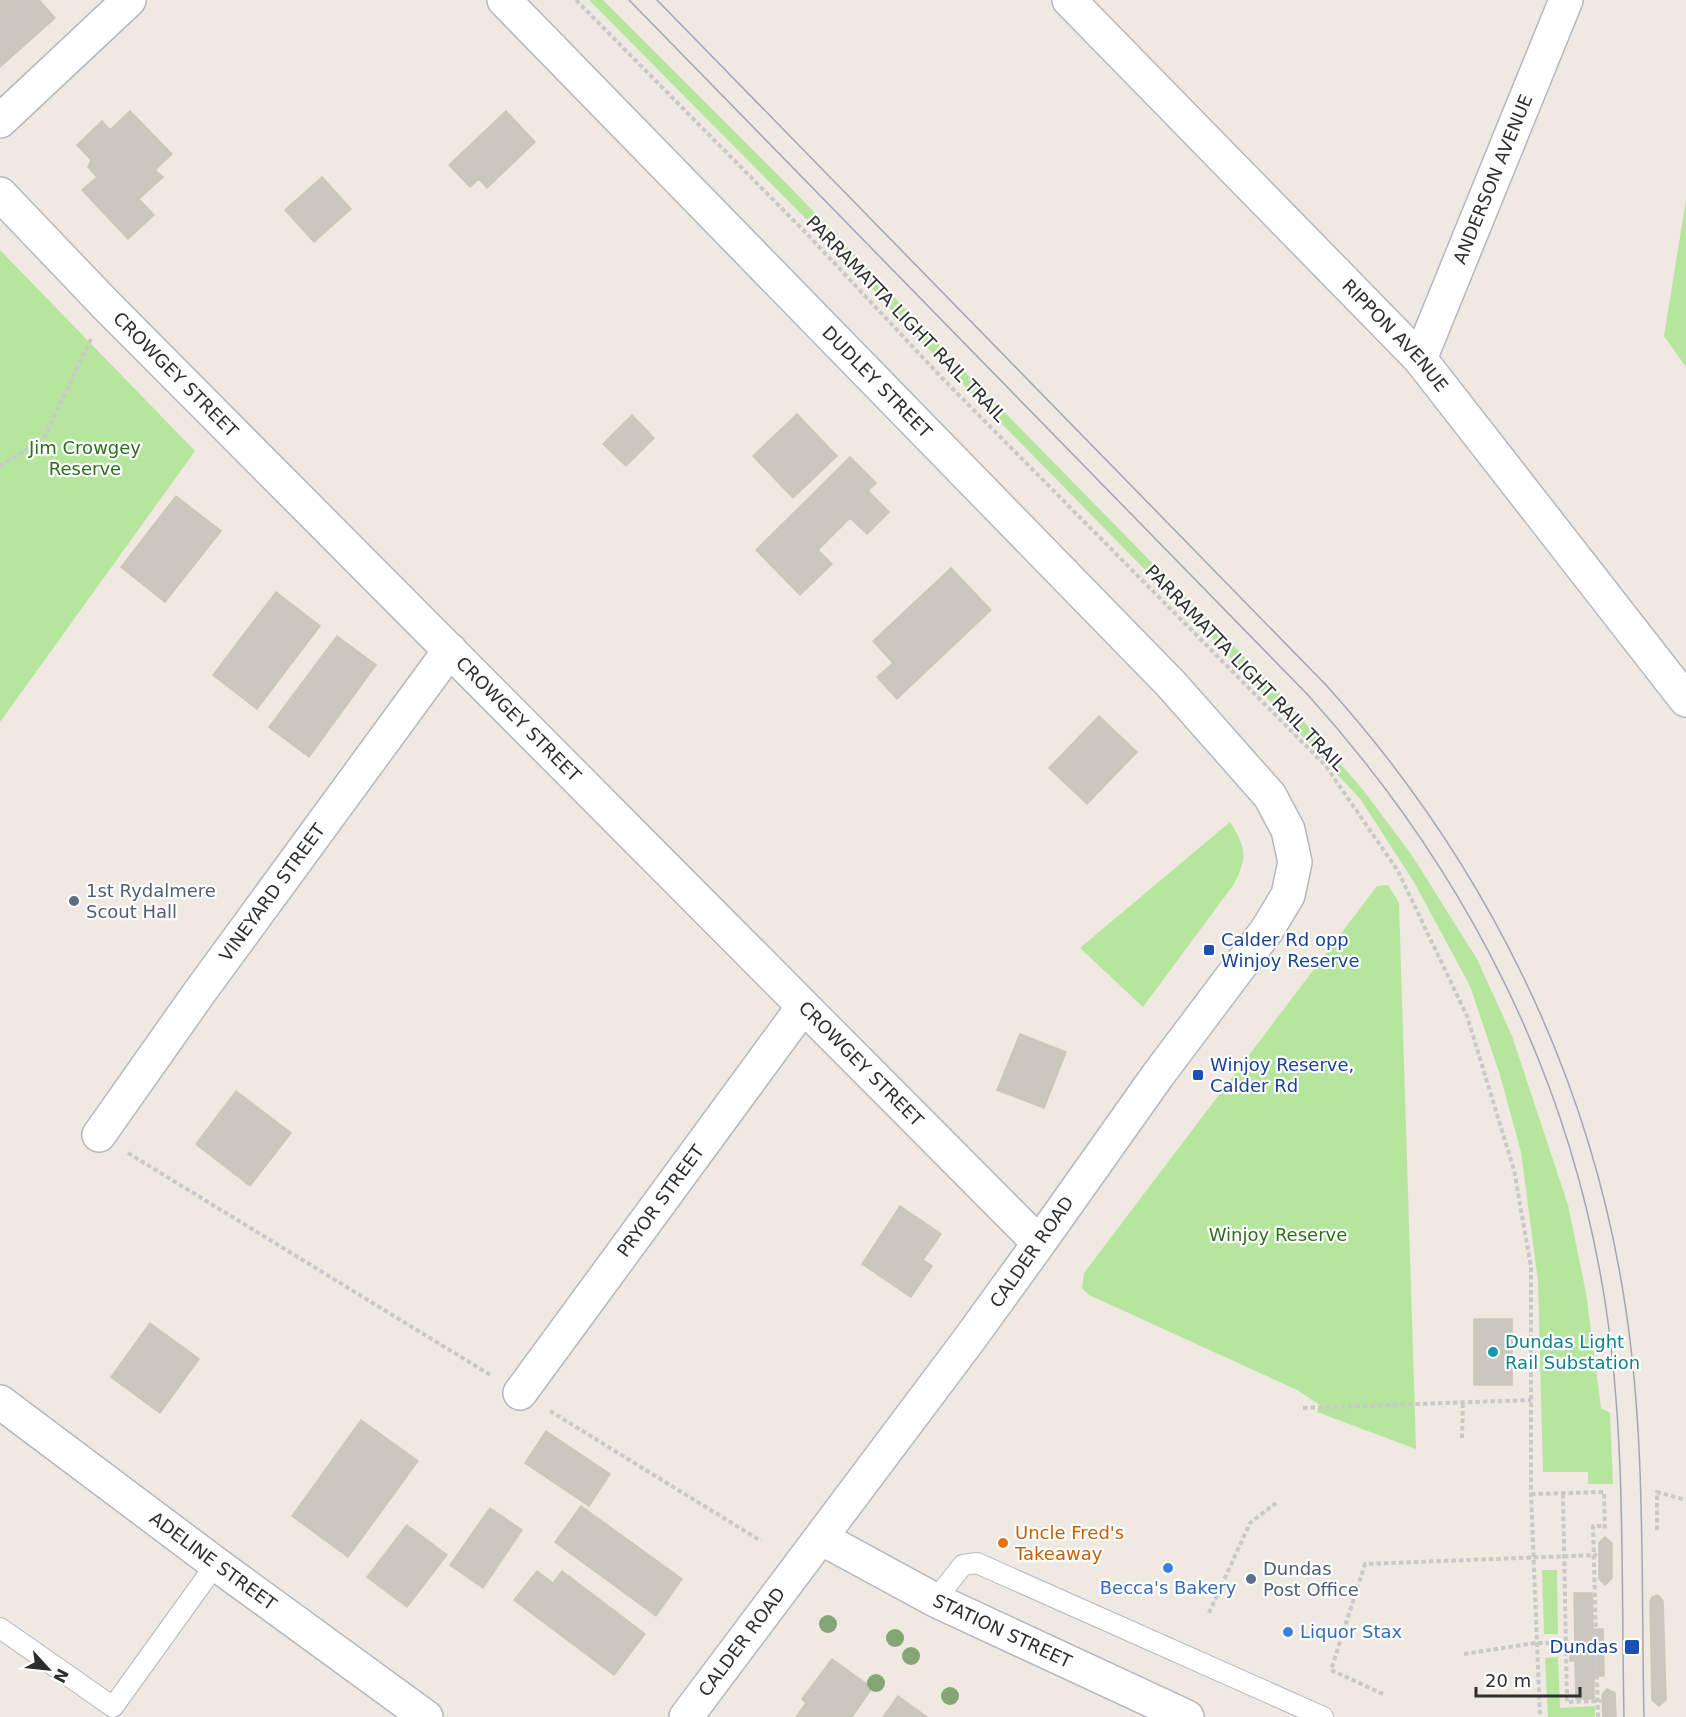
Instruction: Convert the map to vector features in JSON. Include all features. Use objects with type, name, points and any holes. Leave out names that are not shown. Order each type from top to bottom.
[{"type":"street","points":[[0,121],[129,0]]},
{"type":"street","name":"DUDLEY STREET","points":[[504,0],[1171,684],[1247,768]]},
{"type":"street","name":"RIPPON AVENUE","points":[[1069,0],[1420,359],[1686,700]]},
{"type":"street","name":"ANDERSON AVENUE","points":[[1420,359],[1566,0]]},
{"type":"street","name":"CROWGEY STREET","points":[[0,194],[107,306],[1039,1243]]},
{"type":"street","name":"VINEYARD STREET","points":[[99,1135],[199,993],[450,650]]},
{"type":"street","name":"CALDER ROAD","points":[[686,1717],[1039,1243],[1158,1075],[1267,930],[1287,895],[1295,862],[1288,830],[1270,796],[1247,768]]},
{"type":"street","name":"PRYOR STREET","points":[[520,1394],[803,1007]]},
{"type":"street","name":"ADELINE STREET","points":[[0,1402],[216,1564],[426,1717]]},
{"type":"street","name":"STATION STREET","points":[[821,1538],[935,1600],[1187,1717]]},
{"type":"lane","points":[[935,1600],[963,1565],[977,1563],[1323,1717]]},
{"type":"lane","points":[[0,1628],[113,1707],[216,1564]]},
{"type":"path","name":"PARRAMATTA LIGHT RAIL TRAIL","points":[[576,0],[798,225],[942,378],[1325,765],[1392,861],[1467,1016],[1514,1170],[1531,1267],[1531,1494],[1535,1643],[1540,1717]]},
{"type":"path","points":[[0,466],[43,440],[107,306]]},
{"type":"path","points":[[99,1135],[761,1541]]},
{"type":"path","points":[[1303,1407],[1531,1400]]},
{"type":"path","points":[[1462,1402],[1462,1438]]},
{"type":"path","points":[[1531,1494],[1604,1492],[1605,1529],[1593,1526],[1598,1717]]},
{"type":"path","points":[[1657,1530],[1657,1492],[1686,1500]]},
{"type":"path","points":[[1563,1494],[1568,1651],[1567,1702],[1599,1701]]},
{"type":"path","points":[[1209,1613],[1250,1522],[1276,1503]]},
{"type":"path","points":[[1383,1694],[1331,1670],[1365,1564],[1595,1555]]},
{"type":"path","points":[[1464,1654],[1535,1643],[1566,1643]]},
{"type":"green space","points":[[589,0],[603,0],[791,188],[966,373],[1275,688],[1364,791],[1411,854],[1477,959],[1512,1036],[1568,1205],[1586,1293],[1601,1408],[1610,1413],[1613,1484],[1588,1484],[1588,1472],[1543,1472],[1538,1281],[1521,1152],[1500,1075],[1470,986],[1414,882],[1361,800],[1211,637],[906,326],[832,245]]},
{"type":"green space","points":[[1686,200],[1686,367],[1664,336]]},
{"type":"green space","name":"Jim Crowgey Reserve","points":[[0,250],[195,451],[0,722]]},
{"type":"green space","points":[[1230,822],[1243,852],[1242,866],[1234,884],[1143,1007],[1080,948]]},
{"type":"green space","name":"Winjoy Reserve","points":[[1388,885],[1399,903],[1416,1449],[1317,1412],[1320,1405],[1297,1390],[1089,1295],[1082,1288],[1084,1273],[1377,886]]},
{"type":"green space","points":[[1542,1570],[1557,1570],[1558,1634],[1544,1634]]},
{"type":"green space","points":[[1558,1657],[1560,1708],[1595,1706],[1595,1717],[1548,1717],[1545,1658]]},
{"type":"building","points":[[0,0],[39,0],[55,18],[0,67]]},
{"type":"building","points":[[130,111],[172,154],[155,170],[163,177],[139,199],[154,215],[128,239],[82,190],[97,177],[88,167],[91,160],[77,145],[102,121],[110,130]]},
{"type":"building","points":[[506,111],[535,142],[487,188],[479,179],[470,187],[449,165]]},
{"type":"building","points":[[322,177],[351,209],[314,242],[285,210]]},
{"type":"building","points":[[797,414],[837,456],[793,498],[753,456]]},
{"type":"building","points":[[632,415],[654,438],[626,466],[603,444]]},
{"type":"building","points":[[850,457],[876,483],[868,491],[889,512],[867,534],[850,518],[818,550],[832,564],[800,595],[756,550]]},
{"type":"building","points":[[176,496],[221,531],[165,602],[121,567]]},
{"type":"building","points":[[951,568],[991,610],[897,699],[877,677],[893,663],[873,641]]},
{"type":"building","points":[[276,592],[320,626],[257,709],[213,675]]},
{"type":"building","points":[[337,636],[376,665],[309,757],[269,727]]},
{"type":"building","points":[[1099,716],[1137,752],[1087,804],[1049,768]]},
{"type":"building","points":[[1020,1034],[1066,1052],[1044,1108],[997,1090]]},
{"type":"building","points":[[236,1091],[291,1133],[250,1186],[196,1144]]},
{"type":"building","points":[[900,1206],[941,1234],[923,1260],[932,1266],[911,1297],[862,1264]]},
{"type":"building","name":"Dundas Light Rail Substation","points":[[1474,1319],[1512,1319],[1512,1385],[1474,1385]]},
{"type":"building","points":[[150,1323],[199,1359],[160,1413],[111,1377]]},
{"type":"building","points":[[361,1420],[418,1461],[348,1557],[292,1516]]},
{"type":"building","points":[[546,1431],[610,1474],[589,1506],[525,1463]]},
{"type":"building","points":[[581,1506],[682,1579],[656,1616],[555,1542]]},
{"type":"building","points":[[490,1508],[522,1530],[483,1588],[450,1565]]},
{"type":"building","points":[[407,1525],[447,1555],[407,1607],[367,1577]]},
{"type":"building","points":[[1605,1537],[1612,1543],[1612,1578],[1605,1585],[1599,1579],[1599,1543]]},
{"type":"building","points":[[537,1571],[553,1583],[562,1571],[645,1634],[614,1675],[514,1600]]},
{"type":"building","points":[[1574,1593],[1592,1593],[1593,1629],[1603,1629],[1604,1676],[1594,1676],[1594,1699],[1576,1699],[1575,1661],[1570,1661],[1570,1643],[1575,1643]]},
{"type":"building","points":[[1658,1595],[1663,1601],[1666,1700],[1659,1706],[1652,1700],[1650,1602],[1652,1597]]},
{"type":"building","points":[[832,1659],[872,1688],[852,1717],[796,1717],[806,1703],[802,1699]]},
{"type":"building","points":[[1607,1689],[1615,1693],[1616,1717],[1603,1717],[1602,1695]]},
{"type":"building","points":[[898,1696],[927,1717],[883,1717]]},
{"type":"tram line","points":[[629,0],[1308,695],[1364,762],[1416,831],[1462,904],[1503,979],[1538,1058],[1567,1138],[1590,1222],[1606,1308],[1617,1410],[1620,1461],[1624,1717]]},
{"type":"tram line","points":[[657,0],[1326,685],[1382,752],[1434,822],[1480,896],[1521,973],[1556,1052],[1586,1134],[1609,1218],[1625,1304],[1636,1406],[1641,1510],[1644,1717]]},
{"type":"place","name":"1st Rydalmere Scout Hall","points":[[74,901]]},
{"type":"place","name":"Calder Rd opp Winjoy Reserve","points":[[1209,950]]},
{"type":"place","name":"Winjoy Reserve, Calder Rd","points":[[1198,1075]]},
{"type":"place","name":"Dundas Light Rail Substation","points":[[1493,1352]]},
{"type":"place","name":"Uncle Fred's Takeaway","points":[[1003,1543]]},
{"type":"place","name":"Becca's Bakery","points":[[1168,1568]]},
{"type":"place","name":"Dundas Post Office","points":[[1251,1579]]},
{"type":"place","name":"Liquor Stax","points":[[1288,1632]]},
{"type":"place","name":"Dundas","points":[[1632,1647]]}]
